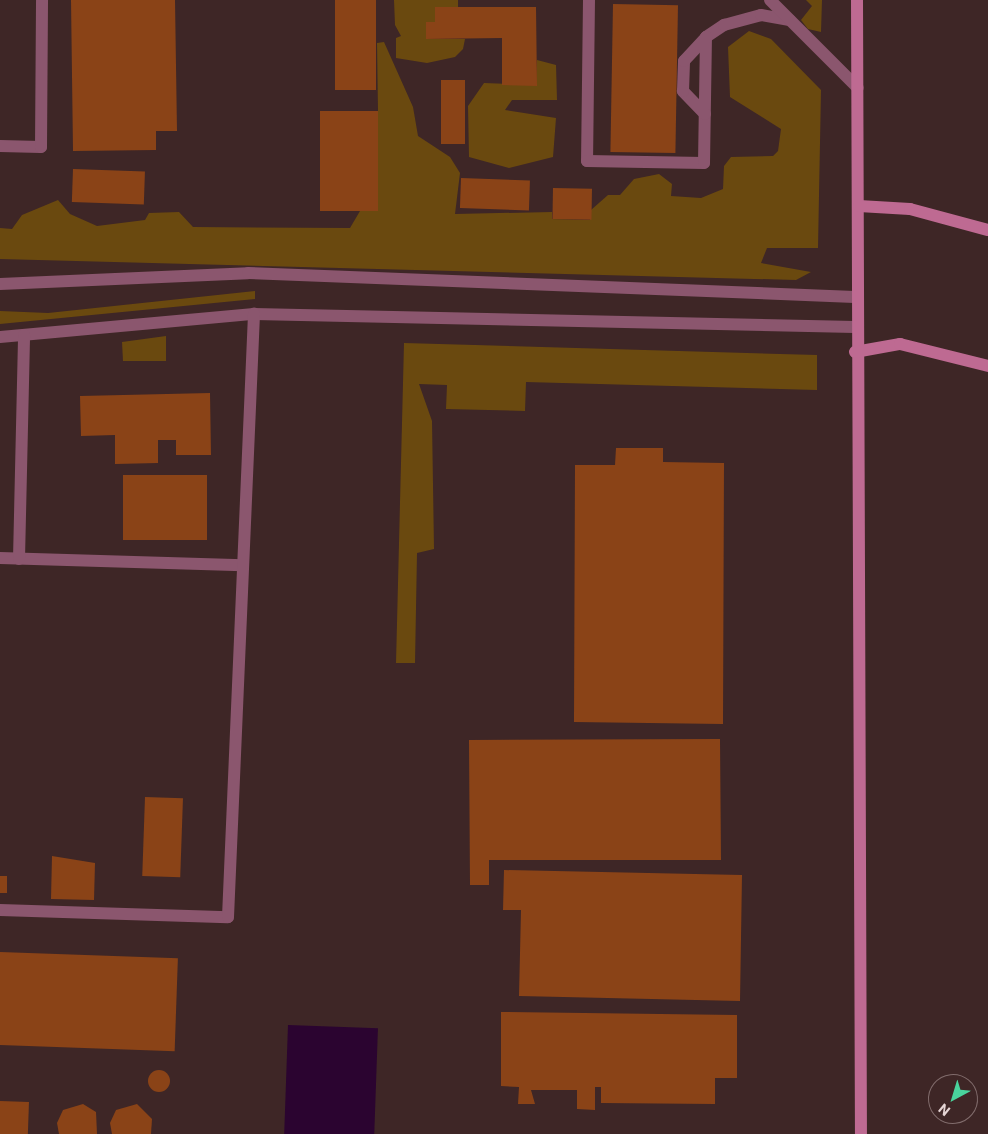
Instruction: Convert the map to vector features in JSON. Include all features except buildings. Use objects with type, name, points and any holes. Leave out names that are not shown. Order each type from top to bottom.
[{"type":"street","points":[[856,0],[859,206],[855,352],[861,1134]]},
{"type":"street","points":[[859,206],[910,209],[988,230]]},
{"type":"street","points":[[855,352],[900,344],[988,366]]},
{"type":"lane","points":[[0,146],[41,147],[42,0]]},
{"type":"lane","points":[[589,0],[587,161],[704,163],[706,37]]},
{"type":"lane","points":[[770,0],[858,88]]},
{"type":"lane","points":[[705,114],[683,91],[684,61],[706,37],[724,25],[761,15],[790,20]]},
{"type":"lane","points":[[0,284],[248,273],[856,297]]},
{"type":"lane","points":[[0,337],[254,314],[855,327]]},
{"type":"lane","points":[[0,910],[228,917],[254,314]]},
{"type":"lane","points":[[19,558],[24,335]]},
{"type":"lane","points":[[0,558],[243,565]]},
{"type":"shaded area","points":[[394,0],[458,0],[458,7],[435,7],[435,22],[426,39],[465,39],[463,49],[455,57],[427,63],[396,58],[396,38],[401,36],[395,25]]},
{"type":"shaded area","points":[[806,0],[822,0],[821,32],[808,29],[801,20],[812,6]]},
{"type":"shaded area","points":[[749,31],[771,39],[821,90],[818,248],[767,248],[761,263],[811,272],[796,280],[0,259],[0,228],[12,229],[22,215],[58,200],[70,214],[97,226],[145,220],[149,213],[179,212],[193,227],[350,228],[360,211],[378,111],[377,43],[384,42],[413,107],[418,136],[450,157],[460,173],[455,214],[552,212],[552,219],[590,220],[591,210],[608,195],[620,195],[634,179],[659,174],[672,184],[671,196],[701,198],[723,189],[724,166],[731,157],[773,156],[778,151],[781,129],[730,97],[728,47]]},
{"type":"shaded area","points":[[537,60],[556,65],[557,100],[512,100],[505,110],[556,118],[553,157],[509,168],[469,157],[468,106],[484,83],[536,85]]},
{"type":"shaded area","points":[[255,291],[255,299],[0,324],[0,311],[48,313]]},
{"type":"shaded area","points":[[166,336],[166,361],[123,361],[122,342]]},
{"type":"shaded area","points":[[404,343],[817,355],[817,390],[526,382],[525,411],[446,409],[447,385],[419,384],[432,421],[434,549],[417,553],[415,663],[396,663]]},
{"type":"shaded area","points":[[288,1025],[378,1028],[374,1134],[284,1134]]}]
